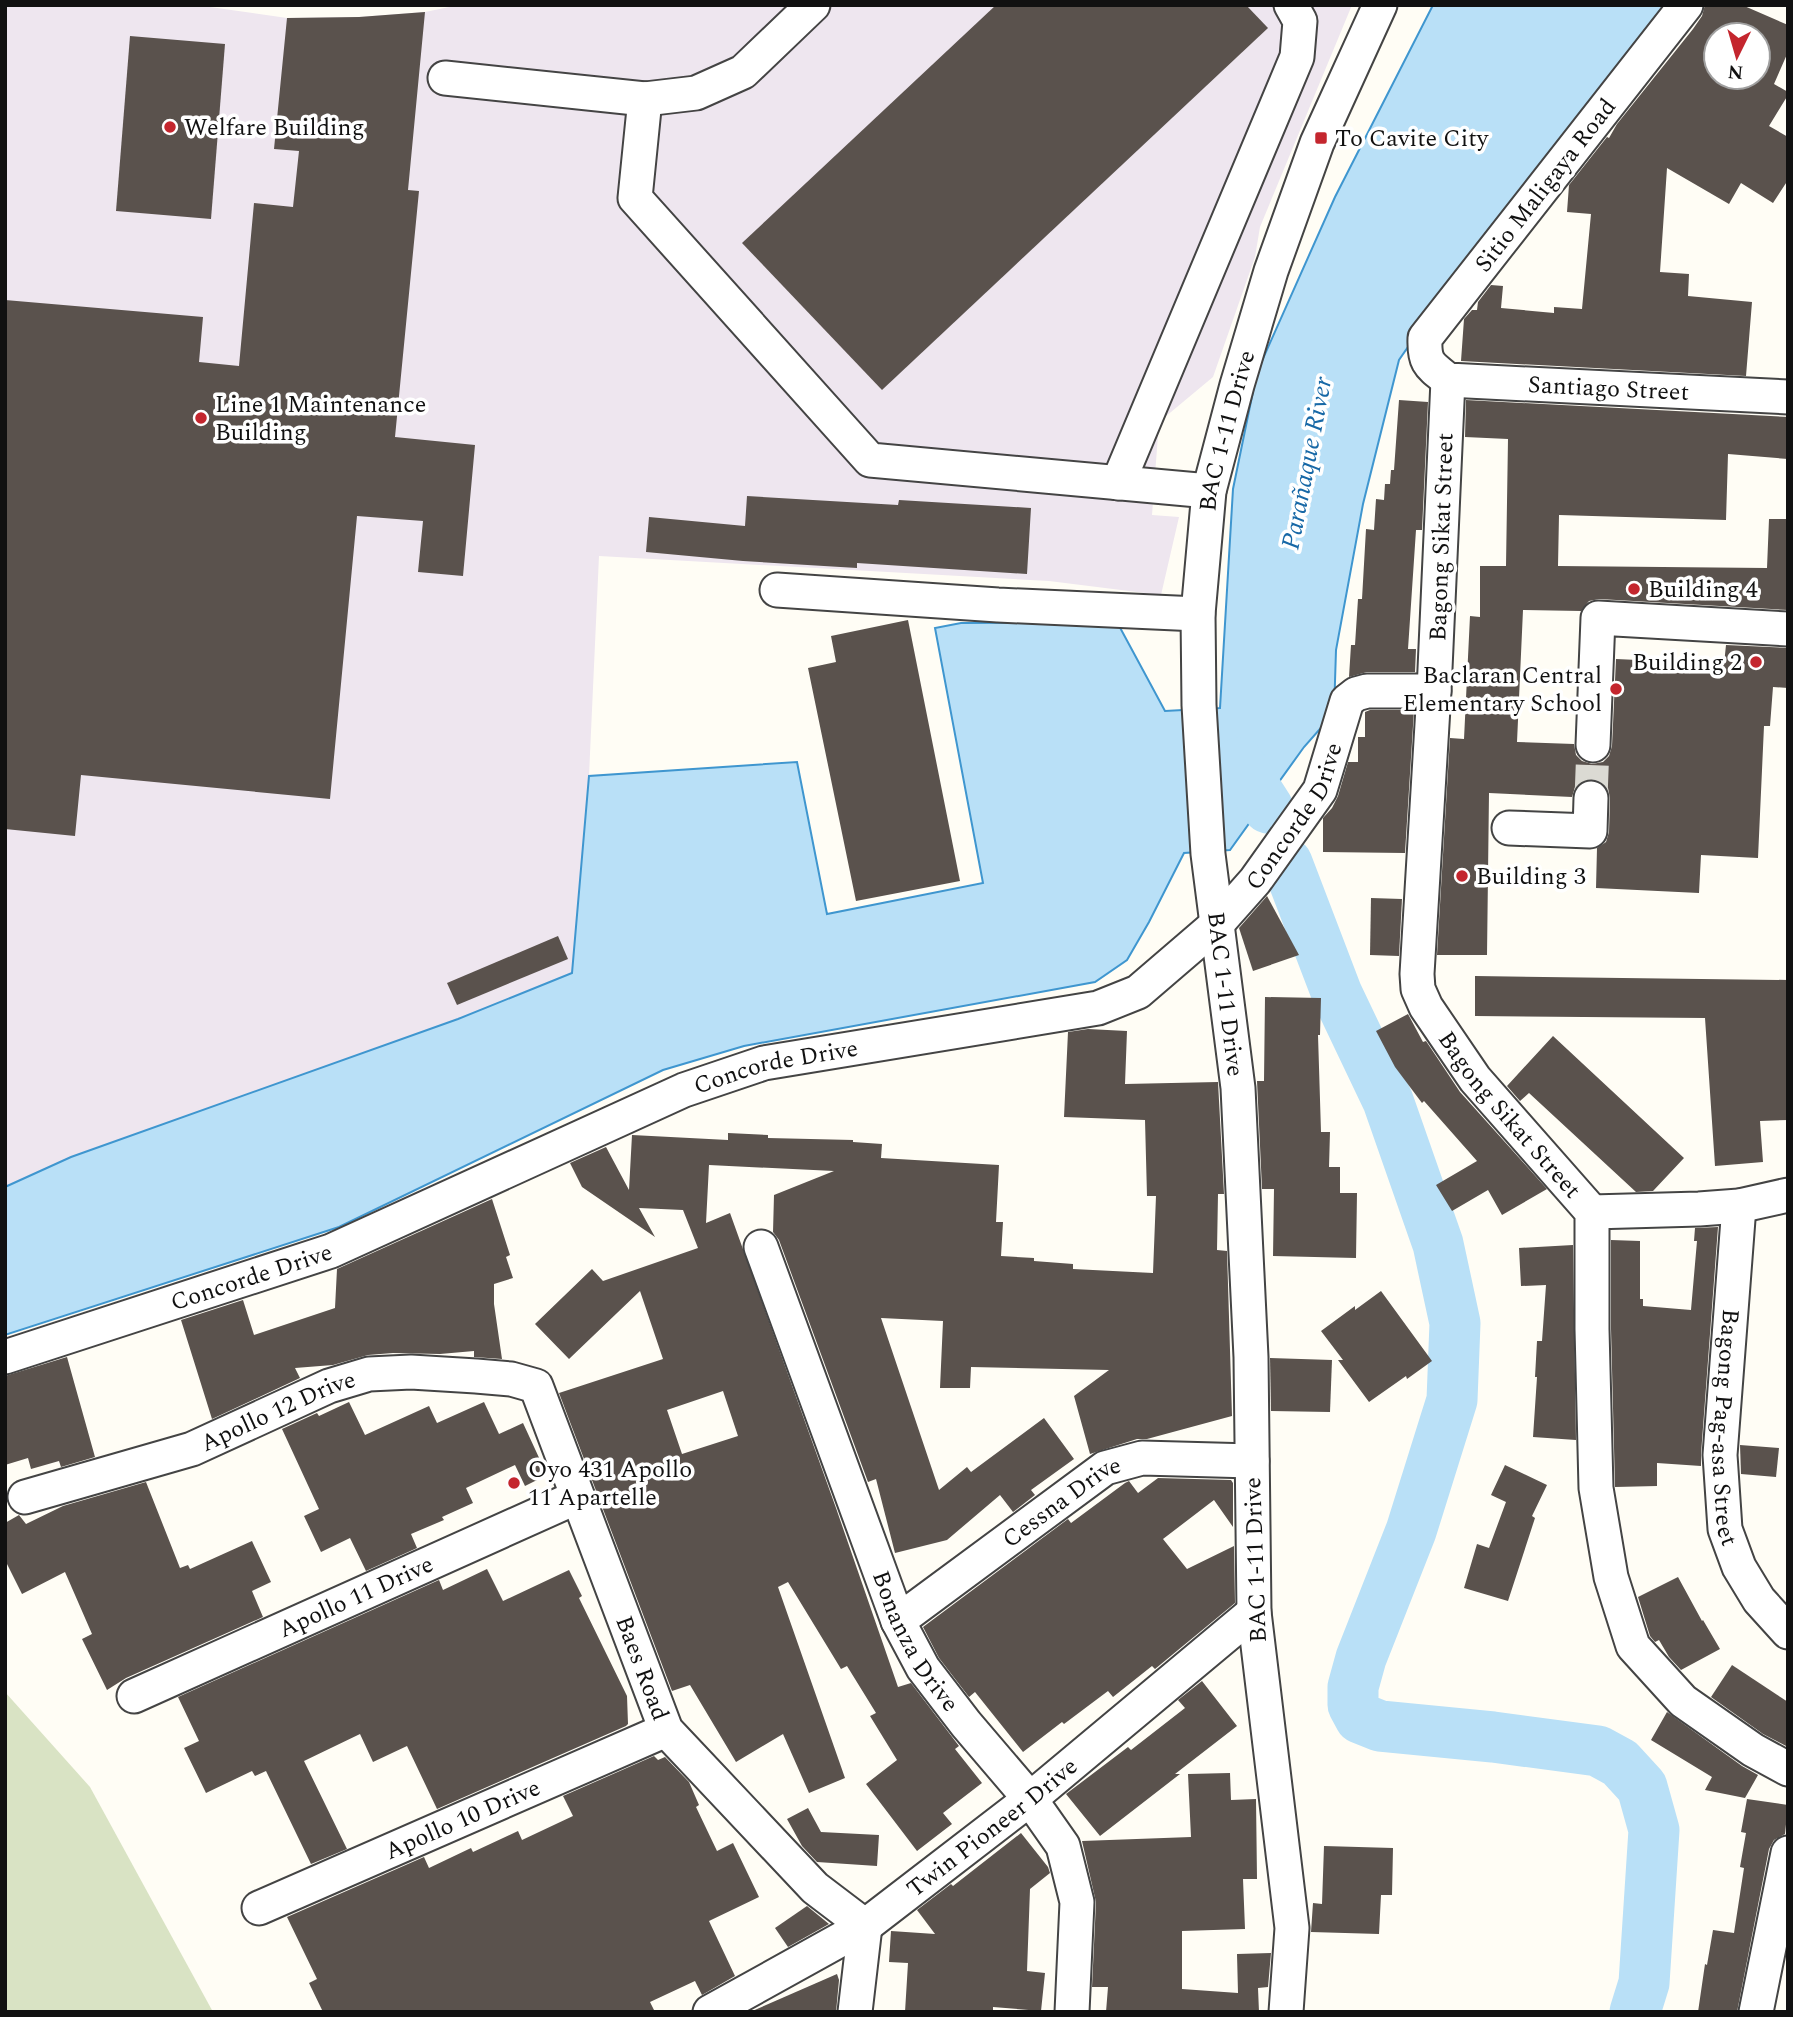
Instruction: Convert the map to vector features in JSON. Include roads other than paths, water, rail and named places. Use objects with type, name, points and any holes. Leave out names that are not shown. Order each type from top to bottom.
[{"type":"street","points":[[445,78],[645,99],[696,93],[743,72],[813,5]]},
{"type":"street","points":[[1118,483],[1297,57],[1300,21],[1291,5]]},
{"type":"street","name":"BAC 1-11 Drive","points":[[1286,2012],[1292,1928],[1254,1612],[1251,1357],[1238,1088],[1208,854],[1199,705],[1198,614],[1209,491],[1271,271],[1317,143],[1380,5]]},
{"type":"street","name":"Sitio Maligaya Road","points":[[1441,374],[1424,356],[1425,338],[1686,5]]},
{"type":"street","points":[[645,99],[635,198],[870,460],[1209,491]]},
{"type":"street","name":"Santiago Street","points":[[1441,374],[1788,397]]},
{"type":"street","name":"Bagong Sikat Street","points":[[1441,374],[1434,691],[1418,989],[1426,1007],[1475,1079],[1592,1212],[1596,1488],[1611,1577],[1633,1646],[1684,1701],[1753,1750],[1788,1769]]},
{"type":"street","points":[[778,590],[998,605],[1198,614]]},
{"type":"street","points":[[1592,745],[1598,618],[1788,629]]},
{"type":"street","name":"Concorde Drive","points":[[5,1357],[331,1251],[684,1090],[764,1063],[1098,1009],[1138,992],[1216,925],[1255,881],[1320,790],[1348,701],[1356,694],[1367,691],[1434,691]]},
{"type":"street","points":[[1510,828],[1590,831],[1591,798]]},
{"type":"street","points":[[1592,1212],[1739,1206],[1788,1195]]},
{"type":"street","name":"Bagong Pag-asa Street","points":[[1739,1206],[1720,1455],[1725,1529],[1739,1567],[1759,1600],[1788,1632]]},
{"type":"street","name":"Bonanza Drive","points":[[761,1247],[898,1621],[923,1668],[966,1724],[1030,1799],[1063,1846],[1077,1902],[1072,2012]]},
{"type":"street","name":"Apollo 12 Drive","points":[[25,1497],[192,1449],[329,1386],[369,1374],[411,1372],[476,1376],[511,1379],[536,1386]]},
{"type":"street","name":"Baes Road","points":[[536,1386],[666,1730],[815,1888],[865,1926]]},
{"type":"street","name":"Cessna Drive","points":[[898,1621],[1105,1468],[1142,1458],[1252,1461]]},
{"type":"street","name":"Apollo 11 Drive","points":[[134,1696],[577,1497]]},
{"type":"street","name":"Twin Pioneer Drive","points":[[710,2012],[865,1926],[1030,1799],[1254,1612]]},
{"type":"street","name":"Apollo 10 Drive","points":[[259,1908],[666,1730]]},
{"type":"street","points":[[1756,2012],[1788,1853]]},
{"type":"street","points":[[855,2012],[865,1926]]},
{"type":"water","name":"Parañaque River","points":[[1433,5],[1673,5],[1446,292],[1399,360],[1363,504],[1336,650],[1334,713],[1304,747],[1230,850],[1184,853],[1127,960],[1095,982],[744,1046],[663,1070],[339,1227],[5,1335],[5,1187],[71,1157],[458,1019],[572,973],[589,776],[797,762],[827,914],[983,883],[935,628],[961,623],[1117,622],[1165,711],[1220,708],[1233,489],[1257,372],[1335,197]]},
{"type":"waterway","points":[[1239,763],[1268,808]]},
{"type":"waterway","points":[[1287,863],[1337,994],[1388,1101],[1438,1244],[1455,1323],[1452,1400],[1411,1531],[1361,1658],[1353,1687],[1353,1705],[1360,1718],[1380,1726],[1598,1751],[1620,1763],[1642,1787],[1654,1830],[1644,1983],[1635,2012]]},
{"type":"tunnel","points":[[1591,798],[1593,745]]},
{"type":"place","name":"Welfare Building","points":[[170,127]]},
{"type":"place","name":"To Cavite City","points":[[1321,138]]},
{"type":"place","name":"Line 1 Maintenance Building","points":[[201,418]]},
{"type":"place","name":"Building 4","points":[[1634,589]]},
{"type":"place","name":"Building 2","points":[[1756,662]]},
{"type":"place","name":"Baclaran Central Elementary School","points":[[1616,689]]},
{"type":"place","name":"Building 3","points":[[1462,876]]},
{"type":"place","name":"Oyo 431 Apollo 11 Apartelle","points":[[514,1483]]}]
